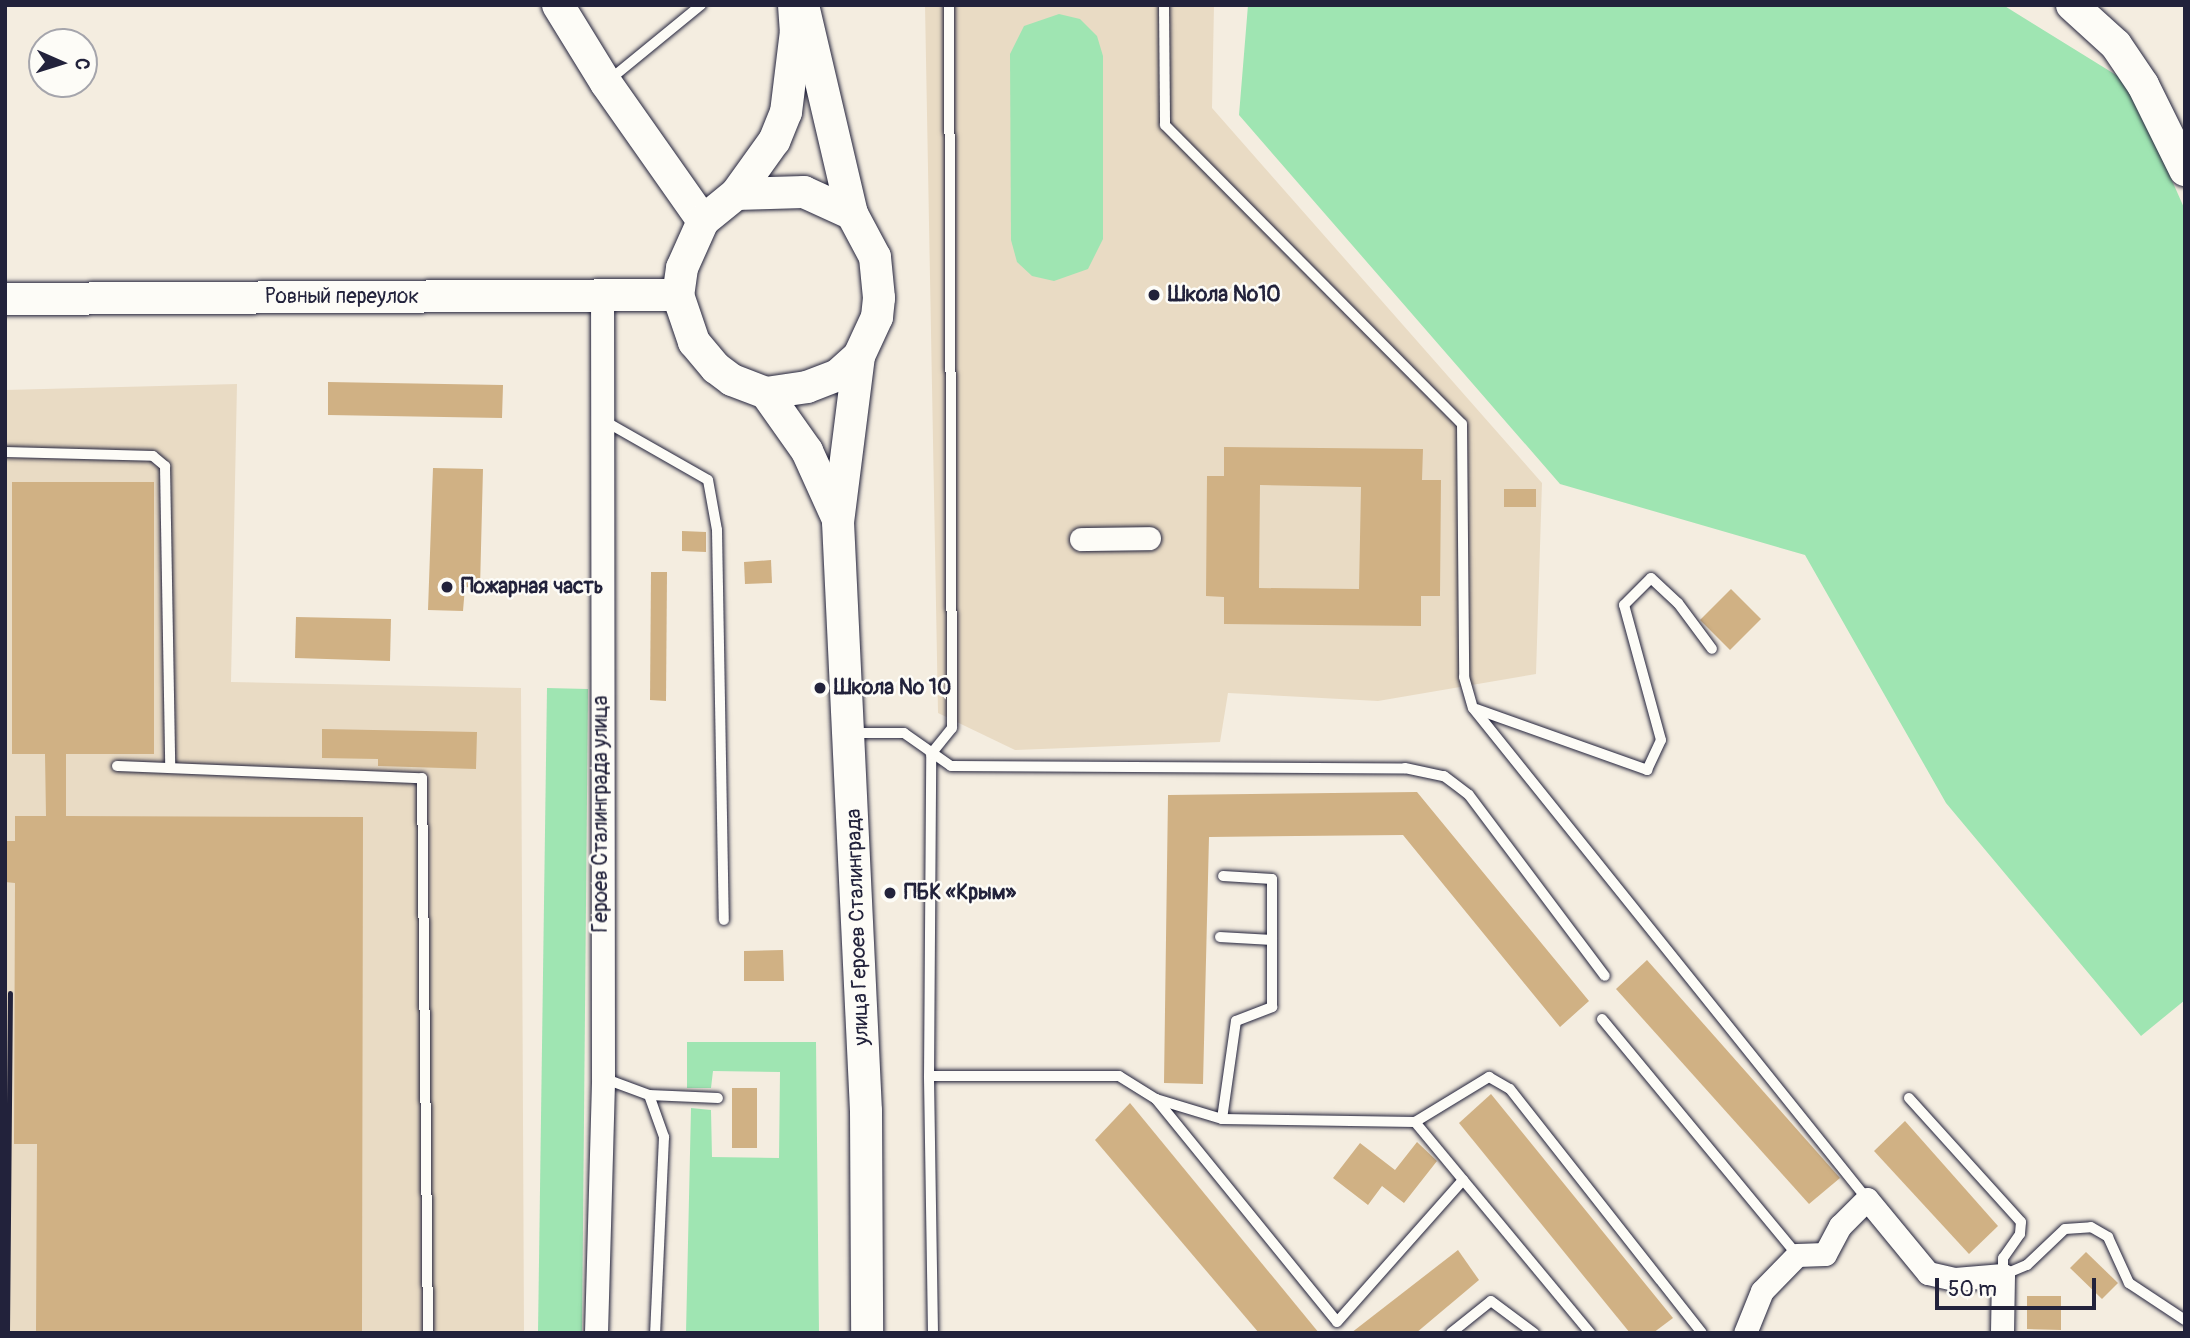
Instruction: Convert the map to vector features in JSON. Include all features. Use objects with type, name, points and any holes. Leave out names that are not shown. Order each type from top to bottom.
[{"type":"main road","points":[[558,5],[606,83],[704,221]]},
{"type":"main road","points":[[794,5],[796,31],[786,112],[774,141],[736,194],[704,221],[682,268],[678,295],[694,342],[716,368],[732,380],[766,393],[823,382],[859,356],[877,317],[878,278],[875,257],[852,214],[803,5]]},
{"type":"main road","points":[[2071,5],[2116,45],[2143,85],[2185,170]]},
{"type":"main road","points":[[736,194],[804,192],[852,214]]},
{"type":"main road","name":"Ровный переулок","points":[[5,299],[678,295]]},
{"type":"main road","name":"улица Героев Сталинграда","points":[[859,356],[838,522],[866,1111],[867,1333]]},
{"type":"main road","name":"улица Героев Сталинграда","points":[[766,393],[807,451],[838,522]]},
{"type":"street","name":"Героев Сталинграда улица","points":[[596,1333],[603,1078],[599,418],[602,296]]},
{"type":"street","points":[[1081,539],[1149,538]]},
{"type":"street","points":[[1745,1333],[1762,1290],[1797,1255],[1825,1254],[1840,1226],[1867,1199],[1928,1273],[1955,1279],[2003,1275],[2002,1333]]},
{"type":"lane","points":[[606,83],[701,5]]},
{"type":"lane","points":[[933,1333],[929,1076],[931,754],[952,728],[948,5]]},
{"type":"lane","points":[[1164,5],[1165,125],[1462,424],[1464,677],[1473,708],[1867,1199]]},
{"type":"lane","points":[[599,418],[708,480],[717,530],[724,920]]},
{"type":"lane","points":[[5,452],[153,456],[165,466],[170,767]]},
{"type":"lane","points":[[1473,708],[1647,770],[1661,740],[1623,605],[1651,578],[1678,603],[1712,649]]},
{"type":"lane","points":[[850,733],[904,733],[951,766],[1405,768],[1444,776],[1468,795],[1605,975]]},
{"type":"lane","points":[[117,766],[422,778],[428,1333]]},
{"type":"lane","points":[[1222,1119],[1236,1021],[1272,1007],[1272,879],[1223,876]]},
{"type":"lane","points":[[1220,937],[1272,940]]},
{"type":"lane","points":[[1602,1019],[1797,1255]]},
{"type":"lane","points":[[929,1076],[1119,1076],[1156,1099],[1222,1119],[1415,1122],[1489,1077],[1510,1089],[1702,1333]]},
{"type":"lane","points":[[603,1078],[649,1095],[718,1098]]},
{"type":"lane","points":[[649,1095],[664,1137],[655,1333]]},
{"type":"lane","points":[[1909,1098],[2021,1222],[2020,1234],[2003,1258],[2003,1275],[2027,1265],[2065,1229],[2091,1227],[2108,1237],[2129,1283],[2185,1320]]},
{"type":"lane","points":[[1156,1099],[1337,1322],[1463,1180]]},
{"type":"lane","points":[[1415,1122],[1590,1333]]},
{"type":"lane","points":[[1451,1333],[1491,1301],[1534,1333]]},
{"type":"shaded area","name":"Школа №10","points":[[925,5],[1214,5],[1212,108],[1542,483],[1536,674],[1378,701],[1228,693],[1220,742],[1015,750],[938,713]]},
{"type":"shaded area","points":[[237,384],[231,682],[521,688],[524,1333],[5,1333],[5,390]]},
{"type":"green space","points":[[1248,5],[2003,5],[2129,83],[2185,210],[2185,1000],[2141,1036],[1946,803],[1805,555],[1560,484],[1239,115]]},
{"type":"green space","points":[[1059,14],[1080,19],[1097,36],[1103,56],[1103,239],[1088,269],[1054,281],[1032,276],[1017,262],[1011,240],[1010,54],[1024,26]]},
{"type":"green space","points":[[547,688],[588,689],[582,1333],[538,1333]]},
{"type":"green space","points":[[687,1042],[816,1042],[819,1333],[686,1333],[691,1108],[711,1110],[712,1157],[779,1158],[780,1072],[713,1071],[711,1088],[687,1088]]},
{"type":"building","points":[[328,382],[503,385],[502,418],[328,415]]},
{"type":"building","points":[[1224,447],[1423,449],[1422,480],[1441,480],[1440,596],[1421,596],[1421,626],[1224,624],[1224,597],[1206,596],[1207,476],[1224,476]],"holes":[[[1260,485],[1361,487],[1359,589],[1259,588]]]},
{"type":"building","points":[[433,468],[483,469],[480,588],[465,587],[463,611],[428,610]]},
{"type":"building","points":[[12,482],[154,482],[154,754],[66,754],[66,816],[363,817],[362,1333],[36,1333],[37,1144],[14,1144],[15,883],[5,882],[5,841],[15,841],[15,816],[46,816],[45,754],[12,754]]},
{"type":"building","points":[[1504,489],[1536,489],[1536,507],[1504,507]]},
{"type":"building","points":[[682,531],[706,532],[706,552],[682,551]]},
{"type":"building","points":[[771,560],[772,583],[745,584],[744,562]]},
{"type":"building","points":[[651,572],[667,572],[666,701],[650,700]]},
{"type":"building","points":[[1731,589],[1761,619],[1730,650],[1700,620]]},
{"type":"building","points":[[296,617],[391,619],[390,661],[295,658]]},
{"type":"building","points":[[322,729],[477,732],[476,769],[378,766],[378,759],[322,758]]},
{"type":"building","points":[[1417,792],[1589,1001],[1560,1027],[1403,835],[1209,837],[1203,1084],[1164,1083],[1168,795]]},
{"type":"building","points":[[783,950],[784,981],[744,981],[744,951]]},
{"type":"building","points":[[1647,960],[1840,1178],[1809,1204],[1616,989]]},
{"type":"building","points":[[732,1088],[757,1088],[757,1148],[732,1148]]},
{"type":"building","points":[[1491,1094],[1673,1318],[1653,1333],[1630,1333],[1459,1123]]},
{"type":"building","points":[[1130,1103],[1319,1333],[1259,1333],[1095,1140]]},
{"type":"building","points":[[1905,1121],[1998,1226],[1969,1254],[1874,1151]]},
{"type":"building","points":[[1417,1142],[1437,1161],[1404,1203],[1382,1186],[1368,1205],[1333,1178],[1360,1143],[1395,1170]]},
{"type":"building","points":[[1458,1250],[1479,1280],[1416,1333],[1351,1333]]},
{"type":"building","points":[[2086,1252],[2118,1283],[2102,1299],[2070,1268]]},
{"type":"building","points":[[2027,1296],[2061,1296],[2061,1330],[2027,1329]]},
{"type":"railway","points":[[7,1333],[10,993]]},
{"type":"place","name":"Школа №10","points":[[1154,295]]},
{"type":"place","name":"Пожарная часть","points":[[447,587]]},
{"type":"place","name":"Школа № 10","points":[[820,688]]},
{"type":"place","name":"ПБК «Крым»","points":[[890,893]]}]
